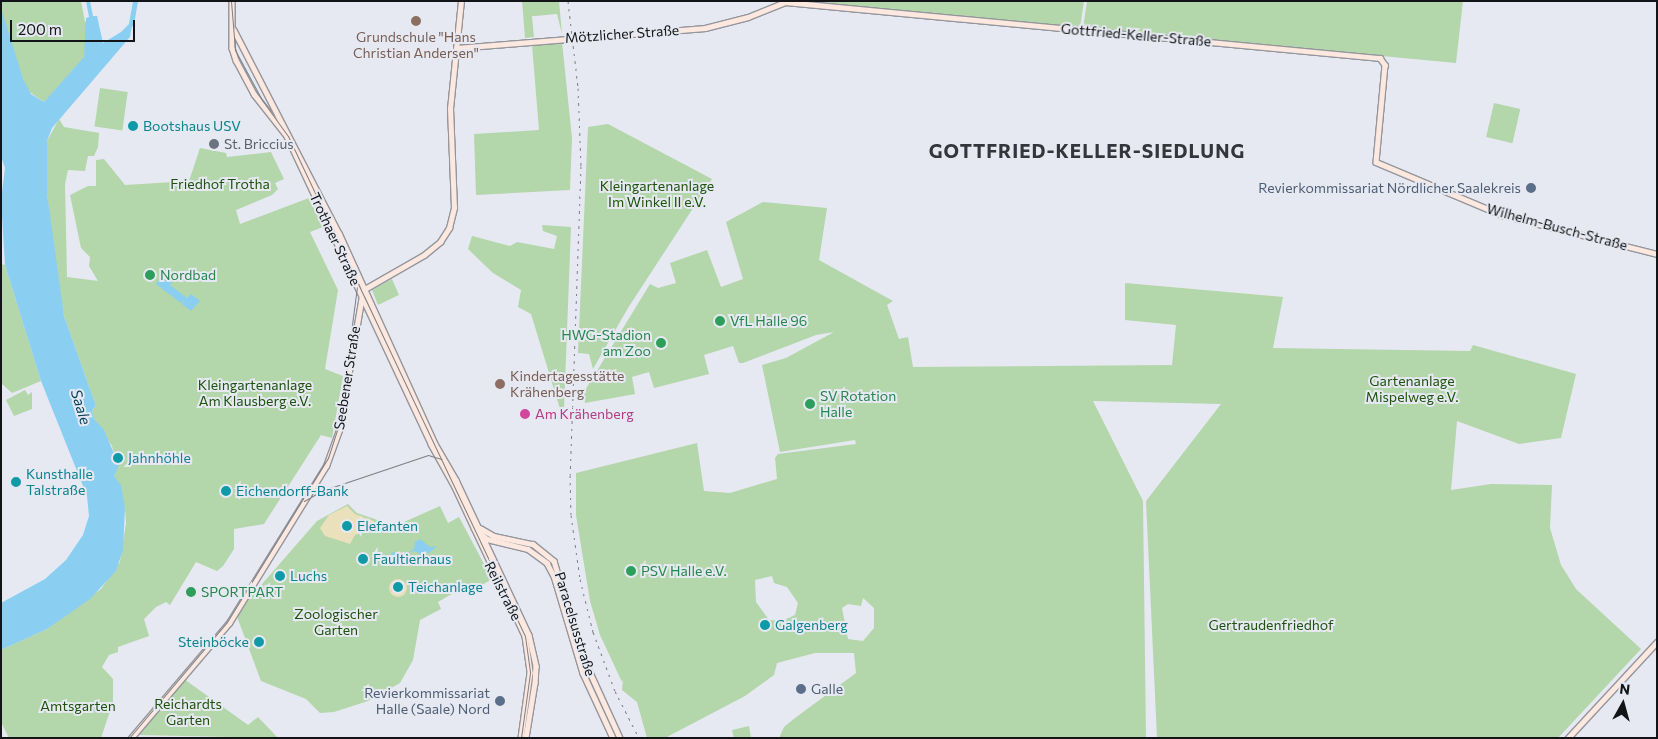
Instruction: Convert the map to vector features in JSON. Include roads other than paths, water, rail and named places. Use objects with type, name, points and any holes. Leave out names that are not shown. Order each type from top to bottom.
[{"type":"street","name":"Trothaer Straße","points":[[232,1],[234,29],[232,48],[236,60],[254,94],[287,136],[370,314],[438,453]]},
{"type":"street","points":[[365,287],[424,255],[440,242],[449,228],[454,208],[450,123],[461,1]]},
{"type":"street","name":"Mötzlicher Straße","points":[[456,48],[705,28],[748,17],[784,2]]},
{"type":"street","name":"Gottfried-Keller-Straße","points":[[784,2],[1380,58],[1384,65],[1376,162]]},
{"type":"street","name":"Trothaer Straße","points":[[234,29],[269,103],[291,134],[365,287],[438,453]]},
{"type":"street","name":"Wilhelm-Busch-Straße","points":[[1376,162],[1502,215],[1657,254]]},
{"type":"street","name":"Seebener Straße","points":[[131,738],[228,623],[326,466],[339,430],[356,316],[361,294],[365,287]]},
{"type":"street","points":[[356,316],[363,312],[370,314]]},
{"type":"street","name":"Reilstraße","points":[[438,453],[476,526],[525,636],[529,651],[530,682],[524,737]]},
{"type":"street","name":"Paracelsusstraße","points":[[476,526],[483,538],[501,544],[532,550],[550,567],[578,658],[612,737]]},
{"type":"street","name":"Paracelsusstraße","points":[[476,526],[492,535],[533,544],[554,561],[583,657],[619,735]]},
{"type":"street","name":"Reilstraße","points":[[483,538],[533,650],[536,683],[524,737]]},
{"type":"street","points":[[490,552],[501,544]]},
{"type":"street","points":[[1568,738],[1657,642]]},
{"type":"water","name":"Saale","points":[[86,1],[90,1],[93,16],[97,16],[103,43],[121,32],[133,20],[130,37],[52,128],[47,141],[47,193],[64,316],[96,406],[92,410],[94,419],[104,430],[119,465],[114,476],[121,485],[125,508],[123,550],[116,571],[90,599],[47,629],[1,650],[1,603],[45,579],[66,560],[83,535],[89,516],[87,496],[41,381],[5,265],[1,200],[5,168],[1,156],[1,8],[23,79],[31,94],[44,102],[84,57],[86,18],[89,17]]},
{"type":"water","points":[[165,273],[173,280],[170,285],[187,298],[191,294],[200,301],[191,311],[182,304],[185,299],[181,303],[156,284]]},
{"type":"water","points":[[420,539],[430,547],[437,546],[429,553],[425,552],[424,557],[415,551],[410,552],[407,562],[388,557],[393,552],[404,555],[414,549],[415,542]]},
{"type":"waterway","points":[[131,24],[135,1]]},
{"type":"waterway","points":[[391,590],[395,586]]},
{"type":"tram line","points":[[231,1],[235,50],[262,100],[288,136],[525,636],[530,673],[521,738]]},
{"type":"tram line","points":[[129,738],[227,622],[328,458],[339,425],[357,287]]},
{"type":"tram line","points":[[304,501],[321,491],[428,455],[441,459]]},
{"type":"railway","points":[[568,1],[578,88],[581,166],[570,475],[571,515],[580,579],[593,632],[615,691],[639,738]]},
{"type":"place","name":"Grundschule \"Hans Christian Andersen\"","points":[[416,21]]},
{"type":"place","name":"Bootshaus USV","points":[[133,126]]},
{"type":"place","name":"St. Briccius","points":[[214,144]]},
{"type":"place","name":"Revierkommissariat Nördlicher Saalekreis","points":[[1531,188]]},
{"type":"place","name":"Nordbad","points":[[150,275]]},
{"type":"place","name":"VfL Halle 96","points":[[720,321]]},
{"type":"place","name":"HWG-Stadion am Zoo","points":[[661,343]]},
{"type":"place","name":"Kindertagesstätte Krähenberg","points":[[500,384]]},
{"type":"place","name":"SV Rotation Halle","points":[[810,404]]},
{"type":"place","name":"Am Krähenberg","points":[[525,414]]},
{"type":"place","name":"Jahnhöhle","points":[[118,458]]},
{"type":"place","name":"Kunsthalle Talstraße","points":[[16,482]]},
{"type":"place","name":"Eichendorff-Bank","points":[[226,491]]},
{"type":"place","name":"Elefanten","points":[[347,526]]},
{"type":"place","name":"Faultierhaus","points":[[363,559]]},
{"type":"place","name":"PSV Halle e.V.","points":[[631,571]]},
{"type":"place","name":"Luchs","points":[[280,576]]},
{"type":"place","name":"Teichanlage","points":[[398,587]]},
{"type":"place","name":"SPORTPART","points":[[191,592]]},
{"type":"place","name":"Galgenberg","points":[[765,625]]},
{"type":"place","name":"Steinböcke","points":[[259,642]]},
{"type":"place","name":"Galle","points":[[801,689]]},
{"type":"place","name":"Revierkommissariat Halle (Saale) Nord","points":[[500,701]]},
{"type":"district","name":"GOTTFRIED-KELLER-SIEDLUNG","points":[[1087,151]]},
{"type":"park label","name":"Friedhof Trotha","points":[[220,184]]},
{"type":"park label","name":"Kleingartenanlage Im Winkel II e.V.","points":[[657,194]]},
{"type":"park label","name":"Gartenanlage Mispelweg e.V.","points":[[1412,390]]},
{"type":"park label","name":"Kleingartenanlage Am Klausberg e.V.","points":[[255,394]]},
{"type":"park label","name":"Zoologischer Garten","points":[[336,622]]},
{"type":"park label","name":"Gertraudenfriedhof","points":[[1271,625]]},
{"type":"park label","name":"Amtsgarten","points":[[78,706]]},
{"type":"park label","name":"Reichardts Garten","points":[[188,712]]}]
